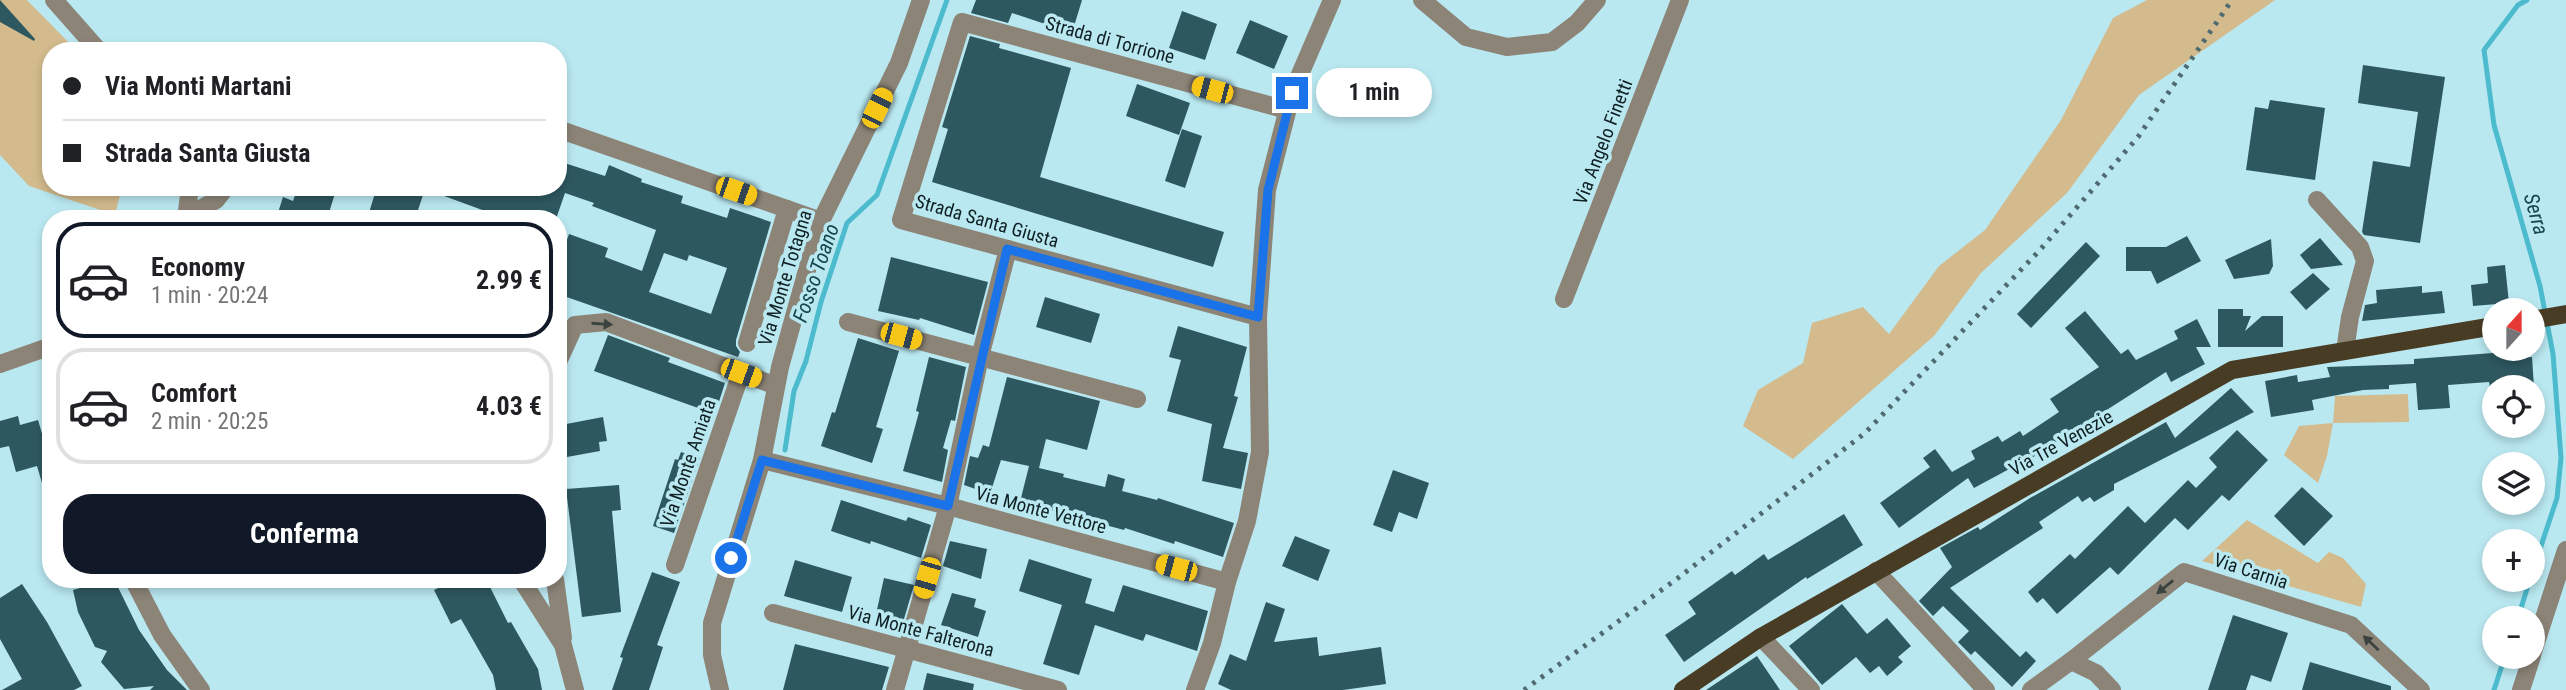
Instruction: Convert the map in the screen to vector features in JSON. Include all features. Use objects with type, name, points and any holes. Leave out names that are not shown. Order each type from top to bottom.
[{"type":"main road","points":[[2545,318],[2566,314]]},
{"type":"main road","name":"Via Tre Venezie","points":[[1683,690],[1761,636],[2232,370],[2482,328]]},
{"type":"street","points":[[54,0],[91,42]]},
{"type":"street","name":"Via Monte Totagna","points":[[720,690],[712,654],[712,623],[762,460],[779,367],[821,221],[899,63],[921,0]]},
{"type":"street","points":[[1195,690],[1212,643],[1227,582],[1247,521],[1261,452],[1258,317],[1268,190],[1292,93],[1332,0]]},
{"type":"street","points":[[1422,0],[1466,37],[1507,47],[1552,42],[1577,23],[1597,0]]},
{"type":"street","name":"Via Angelo Finetti","points":[[1564,299],[1680,0]]},
{"type":"street","name":"Strada di Torrione","points":[[962,22],[1287,110]]},
{"type":"street","name":"Strada Santa Giusta","points":[[962,22],[901,220],[1258,317]]},
{"type":"street","points":[[567,132],[821,221]]},
{"type":"street","points":[[200,210],[219,196]]},
{"type":"street","points":[[2317,200],[2360,247],[2365,261],[2350,317],[2345,351]]},
{"type":"street","points":[[747,343],[787,209]]},
{"type":"street","points":[[895,690],[948,506],[1007,249]]},
{"type":"street","points":[[567,342],[575,325],[606,322],[776,386]]},
{"type":"street","points":[[848,322],[1137,400]]},
{"type":"street","points":[[0,364],[42,349]]},
{"type":"street","name":"Via Monte Amiata","points":[[675,565],[741,373]]},
{"type":"street","name":"Via Monte Vettore","points":[[762,460],[948,506],[1227,582]]},
{"type":"street","points":[[2545,615],[2566,550]]},
{"type":"street","points":[[1876,571],[1986,690]]},
{"type":"street","name":"Via Carnia","points":[[2031,690],[2071,662],[2183,572],[2351,625],[2421,690]]},
{"type":"street","points":[[138,588],[162,635],[201,690]]},
{"type":"street","points":[[527,588],[564,645]]},
{"type":"street","points":[[556,588],[564,645],[575,690]]},
{"type":"street","name":"Via Monte Falterona","points":[[773,613],[1058,690]]},
{"type":"street","points":[[1761,636],[1811,690]]},
{"type":"street","points":[[2071,662],[2095,673],[2112,690]]},
{"type":"street","points":[[2521,690],[2528,669]]},
{"type":"shaded area","points":[[0,0],[27,0],[68,42],[42,42],[42,190],[29,186],[0,155]]},
{"type":"shaded area","points":[[2147,0],[2275,0],[2139,95],[2067,193],[1981,273],[1934,336],[1793,459],[1743,426],[1758,390],[1803,363],[1812,323],[1863,307],[1889,334],[1939,266],[1985,230],[2061,120],[2113,18]]},
{"type":"shaded area","points":[[59,196],[120,196],[116,210],[100,210]]},
{"type":"shaded area","points":[[2408,394],[2409,422],[2333,423],[2335,396]]},
{"type":"shaded area","points":[[2333,423],[2327,456],[2318,483],[2284,455],[2299,426]]},
{"type":"shaded area","points":[[2247,520],[2318,563],[2329,552],[2343,558],[2366,584],[2361,607],[2202,561]]},
{"type":"building","points":[[0,0],[35,39],[34,41],[0,22]]},
{"type":"building","points":[[976,0],[1082,0],[1072,33],[1012,13],[1008,23],[971,13]]},
{"type":"building","points":[[1182,11],[1217,24],[1205,60],[1169,48]]},
{"type":"building","points":[[1250,20],[1288,36],[1274,69],[1236,53]]},
{"type":"building","points":[[970,36],[1000,44],[999,48],[1071,68],[1040,177],[1224,232],[1213,267],[932,182],[948,129],[942,127]]},
{"type":"building","points":[[2363,65],[2445,77],[2420,243],[2364,235],[2362,232],[2373,161],[2410,167],[2418,112],[2358,103]]},
{"type":"building","points":[[1137,84],[1190,103],[1179,135],[1126,116]]},
{"type":"building","points":[[2270,100],[2325,108],[2315,180],[2246,170],[2255,107],[2268,109]]},
{"type":"building","points":[[1182,129],[1202,136],[1185,188],[1165,181]]},
{"type":"building","points":[[567,164],[605,176],[609,165],[642,179],[641,182],[683,196],[681,203],[727,218],[730,208],[771,222],[736,340],[740,352],[738,357],[567,297],[569,234],[608,248],[605,257],[642,271],[656,230],[592,206],[594,203],[567,194]],"holes":[[[664,253],[687,261],[689,255],[727,268],[711,314],[649,292]]]},
{"type":"building","points":[[295,196],[334,196],[330,210],[279,210],[283,197],[293,201]]},
{"type":"building","points":[[374,196],[423,196],[418,210],[370,210]]},
{"type":"building","points":[[444,196],[564,196],[559,210],[482,210]]},
{"type":"building","points":[[2187,236],[2201,261],[2157,284],[2151,271],[2126,271],[2126,247],[2166,247]]},
{"type":"building","points":[[2320,238],[2343,265],[2311,269],[2300,255]]},
{"type":"building","points":[[2271,239],[2273,266],[2269,274],[2234,279],[2225,260]]},
{"type":"building","points":[[2086,242],[2100,256],[2031,328],[2017,314]]},
{"type":"building","points":[[891,257],[988,282],[974,335],[920,318],[919,320],[878,311]]},
{"type":"building","points":[[2505,265],[2508,298],[2482,298],[2482,305],[2473,306],[2471,285],[2488,283],[2487,267]]},
{"type":"building","points":[[2313,273],[2330,289],[2306,310],[2290,292]]},
{"type":"building","points":[[2422,286],[2422,293],[2442,291],[2445,313],[2362,321],[2365,305],[2377,303],[2376,290]]},
{"type":"building","points":[[1045,297],[1100,314],[1091,343],[1036,327]]},
{"type":"building","points":[[2218,309],[2243,309],[2243,316],[2251,316],[2245,331],[2262,316],[2283,316],[2283,347],[2218,347]]},
{"type":"building","points":[[2085,311],[2121,354],[2128,349],[2136,360],[2178,339],[2174,331],[2197,319],[2211,347],[2196,347],[2205,364],[2171,382],[2166,372],[2027,461],[1974,488],[1968,478],[1899,528],[1880,503],[1930,467],[1923,458],[1935,449],[1952,472],[1975,459],[1971,451],[1998,436],[2002,442],[2020,431],[2023,436],[2059,412],[2050,399],[2099,367],[2065,328]]},
{"type":"building","points":[[1178,326],[1247,347],[1234,396],[1238,397],[1223,448],[1248,453],[1241,489],[1202,481],[1212,424],[1167,411],[1181,360],[1169,357]]},
{"type":"building","points":[[608,335],[670,358],[668,362],[725,383],[715,414],[594,371]]},
{"type":"building","points":[[858,338],[899,351],[876,427],[883,429],[872,463],[821,446],[832,412],[835,413]]},
{"type":"building","points":[[2482,354],[2482,361],[2532,361],[2533,375],[2482,375],[2482,383],[2448,385],[2450,408],[2418,410],[2416,383],[2389,385],[2389,389],[2363,390],[2312,400],[2314,410],[2271,417],[2265,381],[2297,375],[2298,382],[2330,377],[2327,367],[2414,364],[2414,359]]},
{"type":"building","points":[[929,357],[966,367],[955,421],[951,420],[943,448],[948,450],[942,482],[903,471],[919,412],[916,411]]},
{"type":"building","points":[[1007,377],[1100,401],[1087,450],[1046,439],[1039,468],[1105,487],[1108,474],[1125,479],[1122,491],[1157,500],[1158,498],[1234,523],[1223,557],[1175,541],[1174,544],[1125,528],[1124,530],[1020,502],[1029,466],[1001,460],[990,494],[964,485],[970,456],[978,458],[983,445],[989,447]]},
{"type":"building","points":[[2231,388],[2254,412],[2114,484],[2114,490],[2094,502],[2090,497],[2082,502],[2078,496],[2039,522],[2043,528],[1950,588],[2020,657],[2026,651],[2036,661],[2012,687],[1975,651],[1971,655],[1958,642],[1969,631],[1943,606],[1933,616],[1919,601],[1952,567],[1940,548],[1978,527],[1980,530],[2030,498],[2166,422],[2175,438]]},
{"type":"building","points":[[18,416],[20,425],[38,420],[42,434],[42,483],[37,466],[16,472],[9,446],[0,448],[0,421]]},
{"type":"building","points":[[603,417],[607,441],[599,442],[600,451],[567,457],[567,424]]},
{"type":"building","points":[[2237,430],[2268,460],[2229,501],[2222,495],[2188,530],[2175,518],[2118,575],[2110,567],[2057,614],[2043,598],[2037,603],[2028,592],[2070,554],[2075,559],[2128,506],[2145,523],[2188,480],[2196,488],[2217,467],[2209,458]]},
{"type":"building","points":[[681,452],[700,458],[674,533],[653,526],[675,459],[678,460]]},
{"type":"building","points":[[1393,470],[1429,483],[1417,519],[1399,512],[1392,532],[1373,525]]},
{"type":"building","points":[[619,485],[621,510],[612,511],[621,612],[582,617],[567,489]]},
{"type":"building","points":[[2302,487],[2333,516],[2304,546],[2274,516]]},
{"type":"building","points":[[841,500],[906,521],[908,517],[931,525],[921,558],[831,531]]},
{"type":"building","points":[[1844,514],[1863,545],[1807,579],[1806,577],[1684,662],[1665,635],[1696,614],[1688,602],[1732,571],[1735,575],[1764,554],[1768,560]]},
{"type":"building","points":[[1295,536],[1330,550],[1318,581],[1282,566]]},
{"type":"building","points":[[950,541],[987,549],[981,579],[943,566]]},
{"type":"building","points":[[1029,559],[1092,579],[1085,603],[1114,612],[1123,585],[1208,611],[1197,651],[1146,634],[1143,641],[1095,625],[1079,675],[1043,664],[1062,605],[1019,591]]},
{"type":"building","points":[[795,560],[852,577],[842,612],[784,596]]},
{"type":"building","points":[[652,572],[680,582],[657,645],[663,647],[649,690],[612,690],[623,658],[620,657]]},
{"type":"building","points":[[884,578],[914,585],[901,629],[874,623]]},
{"type":"building","points":[[22,584],[47,622],[82,686],[74,690],[2,690],[22,679],[0,639],[0,598]]},
{"type":"building","points":[[118,588],[139,630],[167,670],[187,690],[150,690],[154,686],[124,689],[101,662],[107,651],[95,647],[78,612],[73,590]]},
{"type":"building","points":[[490,588],[508,623],[511,622],[538,669],[542,690],[496,690],[493,675],[461,619],[451,624],[434,590]]},
{"type":"building","points":[[952,593],[976,599],[974,607],[986,611],[978,637],[941,625]]},
{"type":"building","points":[[1266,602],[1285,609],[1274,642],[1317,637],[1319,656],[1381,647],[1386,684],[1343,690],[1231,690],[1218,684],[1230,654],[1246,661]]},
{"type":"building","points":[[1842,604],[1867,634],[1887,618],[1911,646],[1898,657],[1903,662],[1887,676],[1879,666],[1870,673],[1856,657],[1822,685],[1789,646]]},
{"type":"building","points":[[2233,615],[2288,633],[2271,682],[2251,675],[2246,690],[2208,690]]},
{"type":"building","points":[[795,644],[889,667],[882,690],[783,690]]},
{"type":"building","points":[[1757,656],[1780,690],[1706,690]]},
{"type":"building","points":[[2310,662],[2391,686],[2391,690],[2302,690]]},
{"type":"building","points":[[927,673],[974,684],[973,690],[923,690]]},
{"type":"waterway","name":"Fosso Toano","points":[[785,450],[794,391],[806,361],[821,302],[847,223],[877,195],[947,0]]},
{"type":"waterway","name":"Serra","points":[[2527,0],[2518,5],[2484,50],[2494,125],[2540,286],[2553,354],[2561,458],[2557,498],[2545,534]]},
{"type":"waterway","name":"Serra","points":[[2522,606],[2526,592]]},
{"type":"waterway","name":"Serra","points":[[2494,690],[2501,669]]},
{"type":"railway","points":[[1524,690],[1678,578],[1865,433],[2039,251],[2138,137],[2232,0]]},
{"type":"route","points":[[731,558],[762,460],[948,506],[1007,249],[1258,317],[1268,190],[1292,93]]}]
